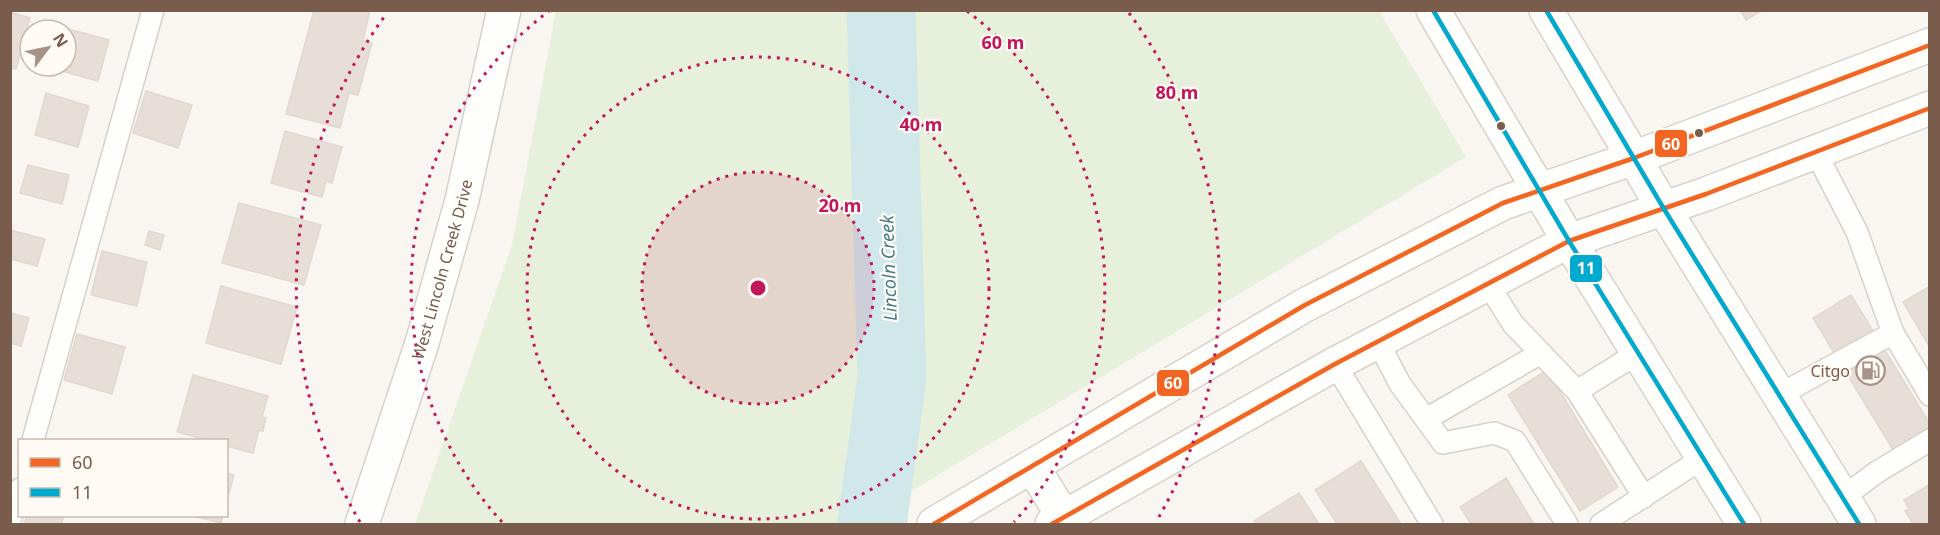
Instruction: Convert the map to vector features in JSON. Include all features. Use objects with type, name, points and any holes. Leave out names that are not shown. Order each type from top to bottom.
[{"type":"main road","name":"West Lincoln Creek Drive","points":[[362,525],[422,343],[462,200],[504,10]]},
{"type":"main road","points":[[1433,10],[1569,241],[1744,525]]},
{"type":"main road","points":[[1546,10],[1664,209],[1851,511]]},
{"type":"main road","points":[[934,525],[1305,305],[1503,203],[1634,158],[1929,45]]},
{"type":"main road","points":[[1032,466],[1061,522],[1335,364],[1569,241],[1816,153],[1929,108]]},
{"type":"lane","points":[[34,439],[153,10]]},
{"type":"lane","points":[[1816,153],[1857,232],[1893,333],[1929,395]]},
{"type":"lane","points":[[1488,284],[1513,324],[1577,391],[1644,497]]},
{"type":"lane","points":[[1779,395],[1893,333]]},
{"type":"lane","points":[[1378,342],[1400,384],[1443,443],[1494,433],[1515,441],[1567,525]]},
{"type":"lane","points":[[1426,419],[1541,353]]},
{"type":"lane","points":[[1577,391],[1638,353]]},
{"type":"lane","points":[[1335,364],[1432,525]]},
{"type":"lane","points":[[1851,511],[1877,472],[1929,440]]},
{"type":"lane","points":[[1601,525],[1703,458]]},
{"type":"lane","points":[[10,521],[18,495]]},
{"type":"green space","points":[[556,11],[1379,11],[1466,157],[857,524],[415,524],[512,245]]},
{"type":"building","points":[[314,10],[370,10],[363,41],[372,43],[358,95],[349,93],[340,128],[286,114]]},
{"type":"building","points":[[1740,10],[1763,10],[1746,20]]},
{"type":"building","points":[[10,12],[30,18],[18,18],[18,62],[16,69],[10,68]]},
{"type":"building","points":[[78,32],[109,40],[98,81],[78,76]]},
{"type":"building","points":[[146,91],[192,105],[178,148],[133,133]]},
{"type":"building","points":[[46,93],[89,106],[78,147],[35,135]]},
{"type":"building","points":[[285,131],[342,147],[332,183],[326,181],[322,197],[271,183]]},
{"type":"building","points":[[28,165],[69,175],[62,204],[20,193]]},
{"type":"building","points":[[239,203],[321,225],[304,285],[222,263]]},
{"type":"building","points":[[10,230],[45,239],[37,266],[10,259]]},
{"type":"building","points":[[149,231],[164,235],[160,250],[145,245]]},
{"type":"building","points":[[102,251],[147,262],[137,306],[91,295]]},
{"type":"building","points":[[221,286],[297,307],[281,364],[206,343]]},
{"type":"building","points":[[1930,286],[1930,348],[1903,302]]},
{"type":"building","name":"Citgo","points":[[1851,295],[1930,424],[1930,428],[1893,450],[1813,318]]},
{"type":"building","points":[[10,313],[29,318],[21,346],[10,343]]},
{"type":"building","points":[[77,334],[125,347],[112,394],[64,380]]},
{"type":"building","points":[[1547,370],[1618,487],[1580,511],[1508,395]]},
{"type":"building","points":[[193,375],[268,396],[262,417],[266,418],[263,431],[259,430],[253,453],[228,447],[228,439],[203,439],[177,432]]},
{"type":"building","points":[[1361,461],[1401,524],[1337,524],[1315,490]]},
{"type":"building","points":[[228,474],[234,475],[228,497]]},
{"type":"building","points":[[1506,478],[1534,524],[1471,524],[1460,507]]},
{"type":"building","points":[[1930,484],[1930,524],[1913,524],[1905,511],[1909,509],[1904,500]]},
{"type":"building","points":[[1299,493],[1319,524],[1257,524],[1254,521]]},
{"type":"building","points":[[27,517],[64,517],[61,524],[24,524]]},
{"type":"building","points":[[197,517],[223,517],[221,523]]},
{"type":"waterway","name":"Lincoln Creek","points":[[872,524],[892,378],[881,10]]},
{"type":"transit line","name":"11","points":[[1433,10],[1569,241],[1744,524]]},
{"type":"transit line","name":"11","points":[[1546,10],[1664,209],[1859,524]]},
{"type":"transit line","name":"60","points":[[934,524],[1305,305],[1503,203],[1634,158],[1930,45]]},
{"type":"transit line","name":"60","points":[[1052,524],[1335,364],[1569,241],[1706,194],[1930,108]]},
{"type":"place","name":"Citgo","points":[[1871,371]]}]
